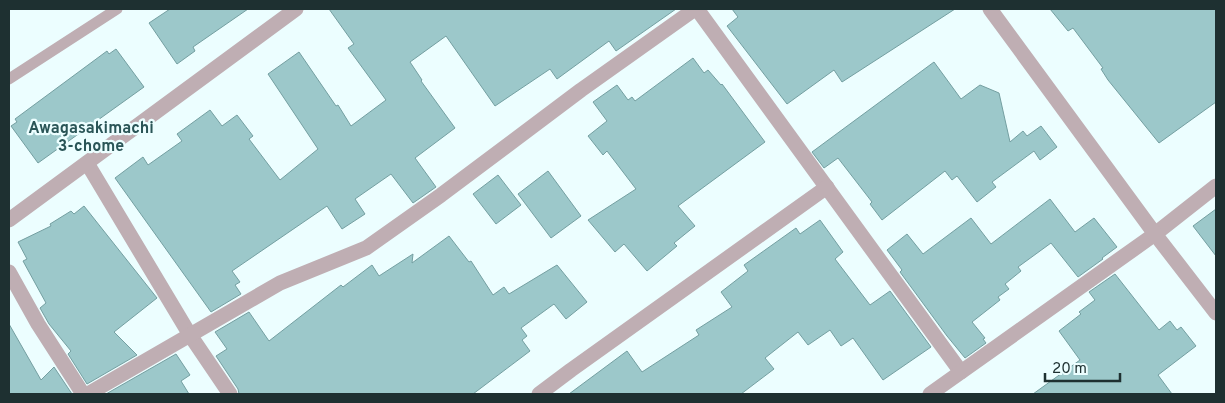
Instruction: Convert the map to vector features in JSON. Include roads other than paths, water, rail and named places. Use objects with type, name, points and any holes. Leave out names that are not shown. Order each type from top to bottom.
[{"type":"street","points":[[9,220],[296,9]]},
{"type":"street","points":[[88,394],[280,284],[366,248],[696,9],[961,372]]},
{"type":"street","points":[[990,9],[1155,234],[1216,313]]},
{"type":"street","points":[[87,163],[190,335],[230,394]]},
{"type":"street","points":[[930,394],[1155,234],[1216,186]]},
{"type":"street","points":[[539,394],[827,187]]},
{"type":"street","points":[[9,272],[38,324],[83,394]]},
{"type":"lane","points":[[9,79],[116,9]]},
{"type":"district","name":"Awagasakimachi 3-chome","points":[[91,136]]}]
